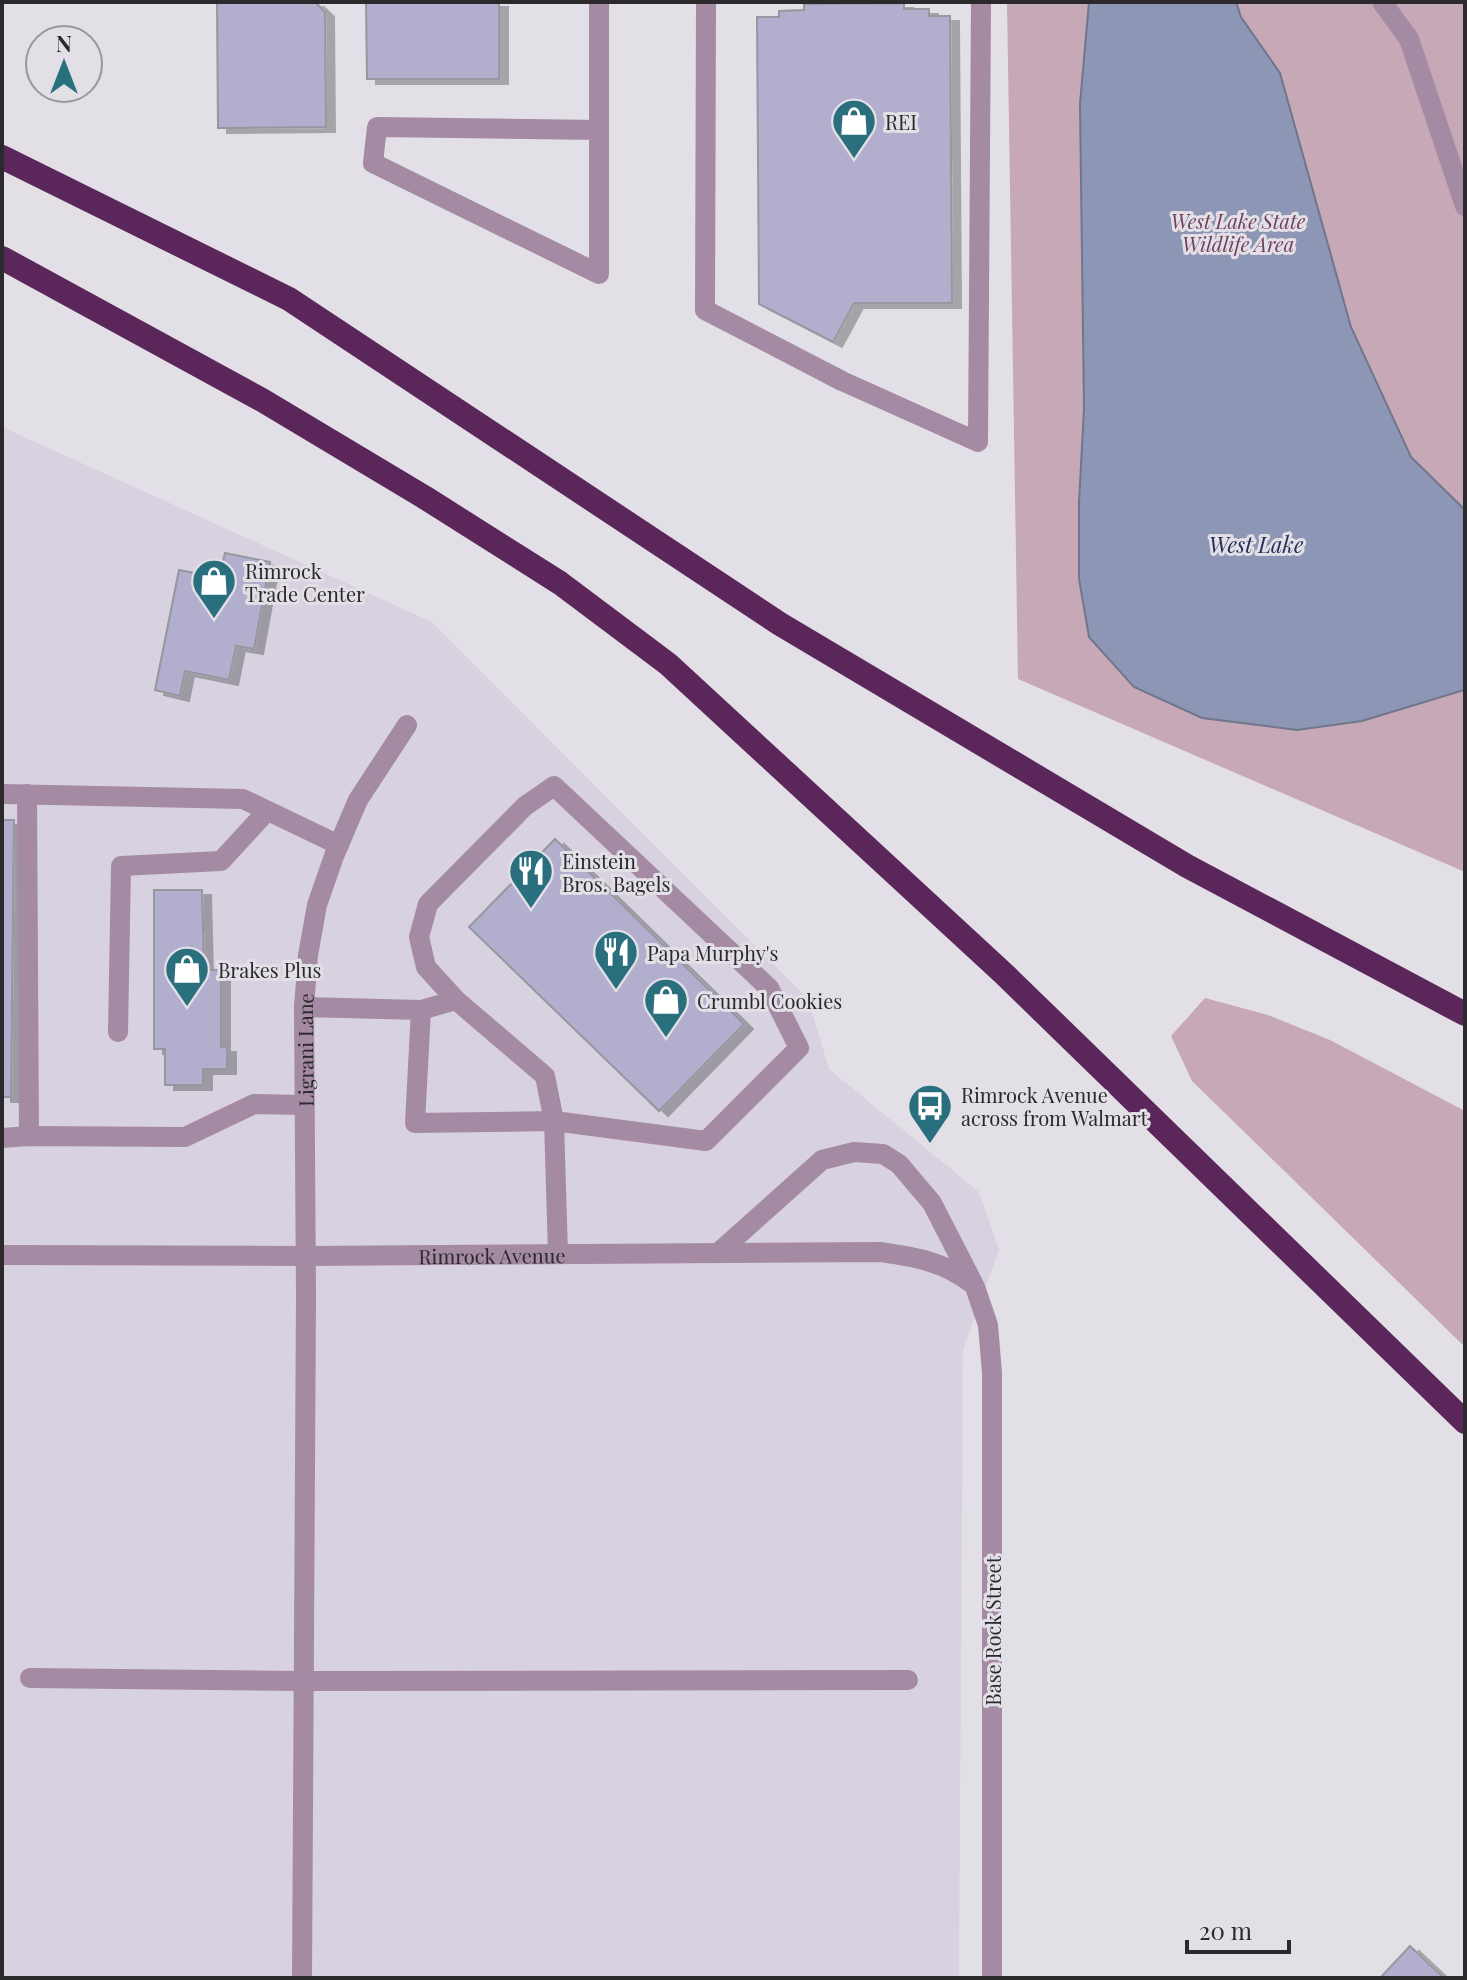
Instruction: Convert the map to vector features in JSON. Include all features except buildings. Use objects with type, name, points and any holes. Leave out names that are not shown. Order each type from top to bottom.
[{"type":"highway","points":[[2,157],[289,299],[780,624],[1187,866],[1465,1014]]},
{"type":"highway","points":[[2,258],[262,400],[411,489],[560,583],[668,664],[1003,973],[1465,1422]]},
{"type":"street","points":[[599,2],[599,130],[599,274],[373,163],[377,127],[599,130]]},
{"type":"street","points":[[706,2],[705,310],[842,381],[978,442],[981,2]]},
{"type":"street","points":[[1382,2],[1409,39],[1465,206]]},
{"type":"street","name":"Ligrani Lane","points":[[302,1978],[306,1256],[304,1007],[308,955],[317,905],[358,800],[407,725]]},
{"type":"street","points":[[421,1010],[415,1123],[554,1121],[706,1141],[799,1048],[769,988],[554,786],[525,806],[428,904],[419,937],[426,967],[456,1000],[545,1076],[554,1121],[558,1254]]},
{"type":"street","points":[[2,794],[243,799],[339,845]]},
{"type":"street","points":[[27,794],[29,1136]]},
{"type":"street","points":[[118,1032],[121,866],[221,861],[267,811]]},
{"type":"street","points":[[304,1007],[421,1010],[456,1000]]},
{"type":"street","points":[[2,1138],[185,1137],[254,1104],[304,1105]]},
{"type":"street","name":"Base Rock Street","points":[[718,1253],[822,1160],[854,1152],[883,1154],[899,1164],[932,1203],[975,1287],[988,1325],[992,1373],[992,1978]]},
{"type":"street","name":"Rimrock Avenue","points":[[2,1255],[880,1252],[922,1258],[954,1270],[975,1287]]},
{"type":"street","points":[[30,1678],[908,1680]]},
{"type":"shaded area","points":[[2,427],[432,622],[808,999],[829,1069],[979,1192],[999,1250],[963,1350],[959,1978],[2,1978]]},
{"type":"green space","name":"West Lake State Wildlife Area","points":[[1007,2],[1465,2],[1465,872],[1018,679]]},
{"type":"green space","points":[[1205,998],[1268,1015],[1330,1040],[1465,1111],[1465,1347],[1192,1081],[1171,1036]]},
{"type":"water","name":"West Lake","points":[[1089,2],[1236,2],[1241,17],[1280,73],[1351,327],[1411,457],[1465,510],[1464,690],[1362,721],[1297,730],[1202,718],[1134,687],[1089,637],[1079,579],[1079,503],[1084,408],[1080,104]]},
{"type":"place","name":"REI","points":[[854,160]]},
{"type":"place","name":"Rimrock Trade Center","points":[[214,620]]},
{"type":"place","name":"Einstein Bros. Bagels","points":[[531,910]]},
{"type":"place","name":"Papa Murphy's","points":[[616,991]]},
{"type":"place","name":"Brakes Plus","points":[[187,1008]]},
{"type":"place","name":"Crumbl Cookies","points":[[666,1039]]},
{"type":"place","name":"Rimrock Avenue across from Walmart","points":[[930,1145]]}]
